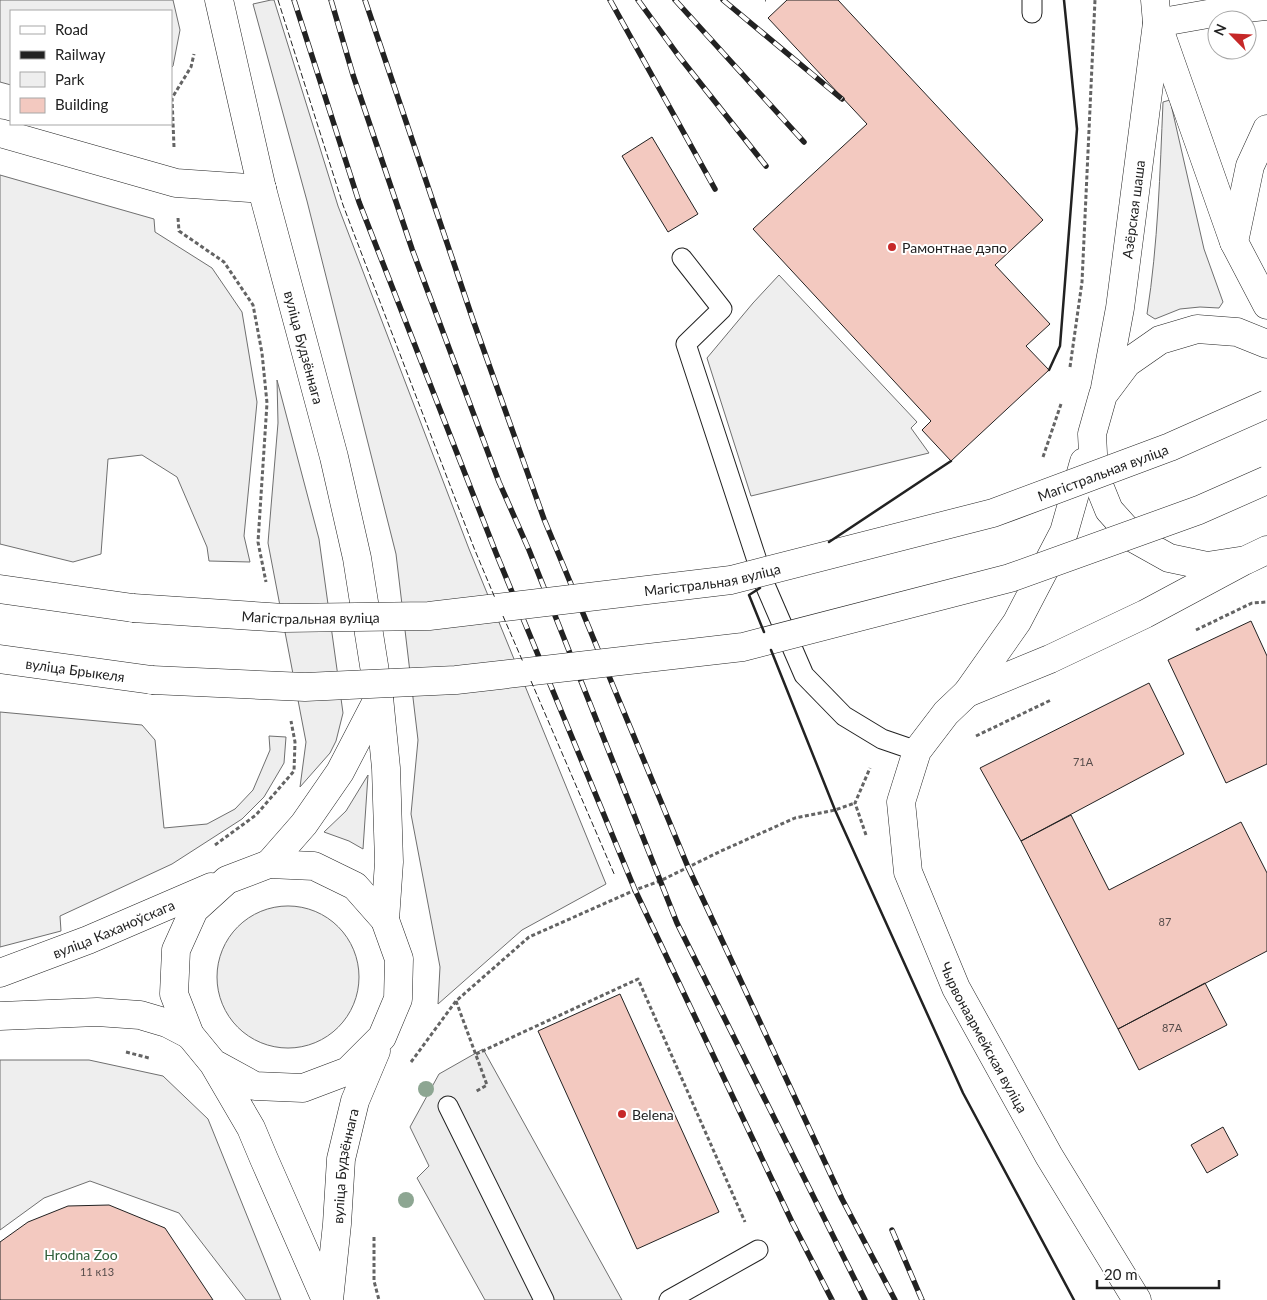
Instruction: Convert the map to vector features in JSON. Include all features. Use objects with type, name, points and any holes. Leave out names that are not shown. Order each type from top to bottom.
[{"type":"main road","name":"вуліца Будзённага","points":[[219,0],[262,189],[332,448],[357,558],[379,697],[386,768],[389,862],[385,920],[399,959],[398,999],[355,1101],[341,1159],[337,1224],[327,1300]]},
{"type":"main road","points":[[1267,6],[1156,12],[1234,242],[1267,305]]},
{"type":"main road","name":"Азёрская шаша","points":[[966,693],[1017,622],[1064,532],[1092,434],[1103,394],[1120,308],[1156,12]]},
{"type":"main road","points":[[1234,242],[1250,166],[1267,129]]},
{"type":"main road","points":[[0,133],[176,183],[262,189]]},
{"type":"main road","points":[[1103,394],[1127,363],[1160,340],[1197,329],[1237,332],[1267,344]]},
{"type":"main road","name":"Магістральная вуліца","points":[[0,589],[133,608],[284,618],[430,616],[731,580],[993,514],[1170,447],[1267,404]]},
{"type":"main road","points":[[1092,434],[1094,474],[1109,510],[1135,539],[1168,558],[1207,566],[1260,554]]},
{"type":"main road","name":"вуліца Брыкеля","points":[[0,659],[152,680],[305,687],[456,680],[743,647],[1010,578],[1199,510],[1267,480]]},
{"type":"main road","points":[[966,693],[1050,659],[1145,614],[1260,554]]},
{"type":"main road","name":"Чырвонаармейская вуліца","points":[[966,693],[946,713],[917,751],[901,802],[908,872],[956,988],[1049,1156],[1137,1300]]},
{"type":"main road","points":[[269,864],[304,824],[340,772],[379,697]]},
{"type":"main road","points":[[269,864],[314,866],[355,886],[385,920]]},
{"type":"main road","name":"вуліца Каханоўскага","points":[[0,973],[88,940],[226,880],[269,864]]},
{"type":"main road","points":[[226,880],[194,910],[176,950],[174,994],[190,1035],[213,1063],[255,1086],[304,1088],[348,1071],[382,1037]]},
{"type":"main road","points":[[0,1016],[97,1012],[140,1014],[168,1023],[190,1035]]},
{"type":"main road","name":"вуліца Будзённага","points":[[213,1063],[251,1128],[327,1300]]},
{"type":"lane","points":[[682,258],[722,309],[686,344],[764,585],[804,675],[844,716],[882,739],[917,751]]},
{"type":"lane","points":[[448,1106],[544,1300]]},
{"type":"lane","points":[[669,1300],[758,1250]]},
{"type":"path","points":[[194,49],[191,67],[172,98],[179,232],[224,262],[253,305],[262,353],[267,403],[258,542],[267,590]]},
{"type":"path","points":[[1190,633],[1252,603],[1267,602]]},
{"type":"path","points":[[968,740],[1056,697]]},
{"type":"path","points":[[210,849],[256,815],[294,771],[295,742],[290,714]]},
{"type":"path","points":[[594,908],[660,881],[795,818],[835,810],[855,803]]},
{"type":"path","points":[[476,1054],[638,979],[758,1250]]},
{"type":"path","points":[[448,1106],[487,1085],[456,1001]]},
{"type":"path","points":[[118,1050],[152,1058]]},
{"type":"green space","points":[[0,0],[173,0],[180,30],[172,67],[172,10],[10,10],[10,85],[0,82]]},
{"type":"green space","points":[[274,0],[338,206],[469,549],[606,884],[522,930],[438,1004],[440,967],[411,814],[418,740],[396,554],[307,201],[253,4]]},
{"type":"green space","points":[[1170,100],[1204,249],[1223,302],[1219,308],[1180,309],[1155,319],[1147,314],[1156,235],[1163,102]]},
{"type":"green space","points":[[0,175],[154,219],[155,232],[212,268],[242,312],[257,402],[244,536],[250,562],[209,561],[207,547],[177,477],[142,455],[108,459],[101,554],[73,562],[0,544]]},
{"type":"green space","points":[[779,275],[917,422],[911,428],[929,453],[751,496],[707,358]]},
{"type":"green space","points":[[277,380],[319,539],[343,713],[336,741],[330,753],[300,787],[306,742],[268,543],[278,423]]},
{"type":"green space","points":[[0,712],[142,725],[155,740],[164,828],[207,824],[235,809],[253,790],[270,750],[269,736],[286,737],[284,763],[264,797],[242,819],[172,864],[60,916],[61,931],[0,947]]},
{"type":"green space","points":[[368,775],[363,849],[349,841],[324,832],[346,811]]},
{"type":"green space","points":[[288,906],[302,907],[315,911],[339,926],[354,950],[358,963],[358,991],[354,1004],[339,1028],[315,1043],[302,1047],[288,1048],[274,1047],[261,1043],[237,1028],[222,1004],[218,991],[217,977],[218,963],[222,950],[237,926],[261,911],[274,907]]},
{"type":"green space","points":[[0,1060],[89,1060],[163,1076],[208,1119],[281,1300],[246,1300],[179,1213],[90,1181],[44,1198],[0,1230]]},
{"type":"shaded area","points":[[483,1049],[622,1300],[485,1300],[417,1178],[429,1166],[410,1127],[439,1074]]},
{"type":"building","name":"Рамонтнае дэпо","points":[[787,0],[838,0],[1043,220],[995,265],[1050,324],[1026,346],[1049,370],[951,461],[922,430],[931,421],[753,229],[867,124],[768,18]]},
{"type":"building","points":[[652,137],[698,214],[668,232],[622,156]]},
{"type":"building","points":[[1251,621],[1267,656],[1267,764],[1226,783],[1168,660]]},
{"type":"building","points":[[1149,683],[1184,754],[1021,841],[980,768]]},
{"type":"building","points":[[1071,815],[1109,890],[1241,822],[1267,873],[1267,951],[1118,1029],[1021,841]]},
{"type":"building","points":[[1205,983],[1227,1025],[1139,1070],[1118,1029]]},
{"type":"building","points":[[620,994],[719,1212],[637,1249],[538,1031]]},
{"type":"building","points":[[1223,1127],[1238,1155],[1207,1173],[1191,1145]]},
{"type":"building","name":"Hrodna Zoo","points":[[109,1205],[165,1228],[213,1300],[0,1300],[0,1242],[28,1222],[68,1206]]},
{"type":"railway","points":[[294,0],[359,202],[496,553],[635,890],[792,1222],[832,1300]]},
{"type":"railway","points":[[331,0],[353,75],[412,249],[499,482],[529,550],[677,923],[865,1300]]},
{"type":"railway","points":[[365,0],[473,320],[544,519],[688,867],[842,1199],[895,1300]]},
{"type":"railway","points":[[610,0],[715,189]]},
{"type":"railway","points":[[638,0],[678,55],[766,166]]},
{"type":"railway","points":[[675,0],[804,142]]},
{"type":"railway","points":[[723,0],[842,99]]},
{"type":"railway","points":[[892,1230],[922,1300]]},
{"type":"fence","points":[[278,0],[343,205],[474,548],[495,598]]},
{"type":"fence","points":[[503,616],[523,662]]},
{"type":"fence","points":[[531,681],[615,876]]},
{"type":"wall","points":[[1049,370],[1060,346],[1077,129],[1064,0]]},
{"type":"wall","points":[[829,542],[951,461]]},
{"type":"wall","points":[[760,588],[749,595],[764,632]]},
{"type":"wall","points":[[771,650],[835,810],[963,1093],[1074,1300]]},
{"type":"place","name":"Рамонтнае дэпо","points":[[892,247]]},
{"type":"place","name":"Belena","points":[[622,1114]]}]
